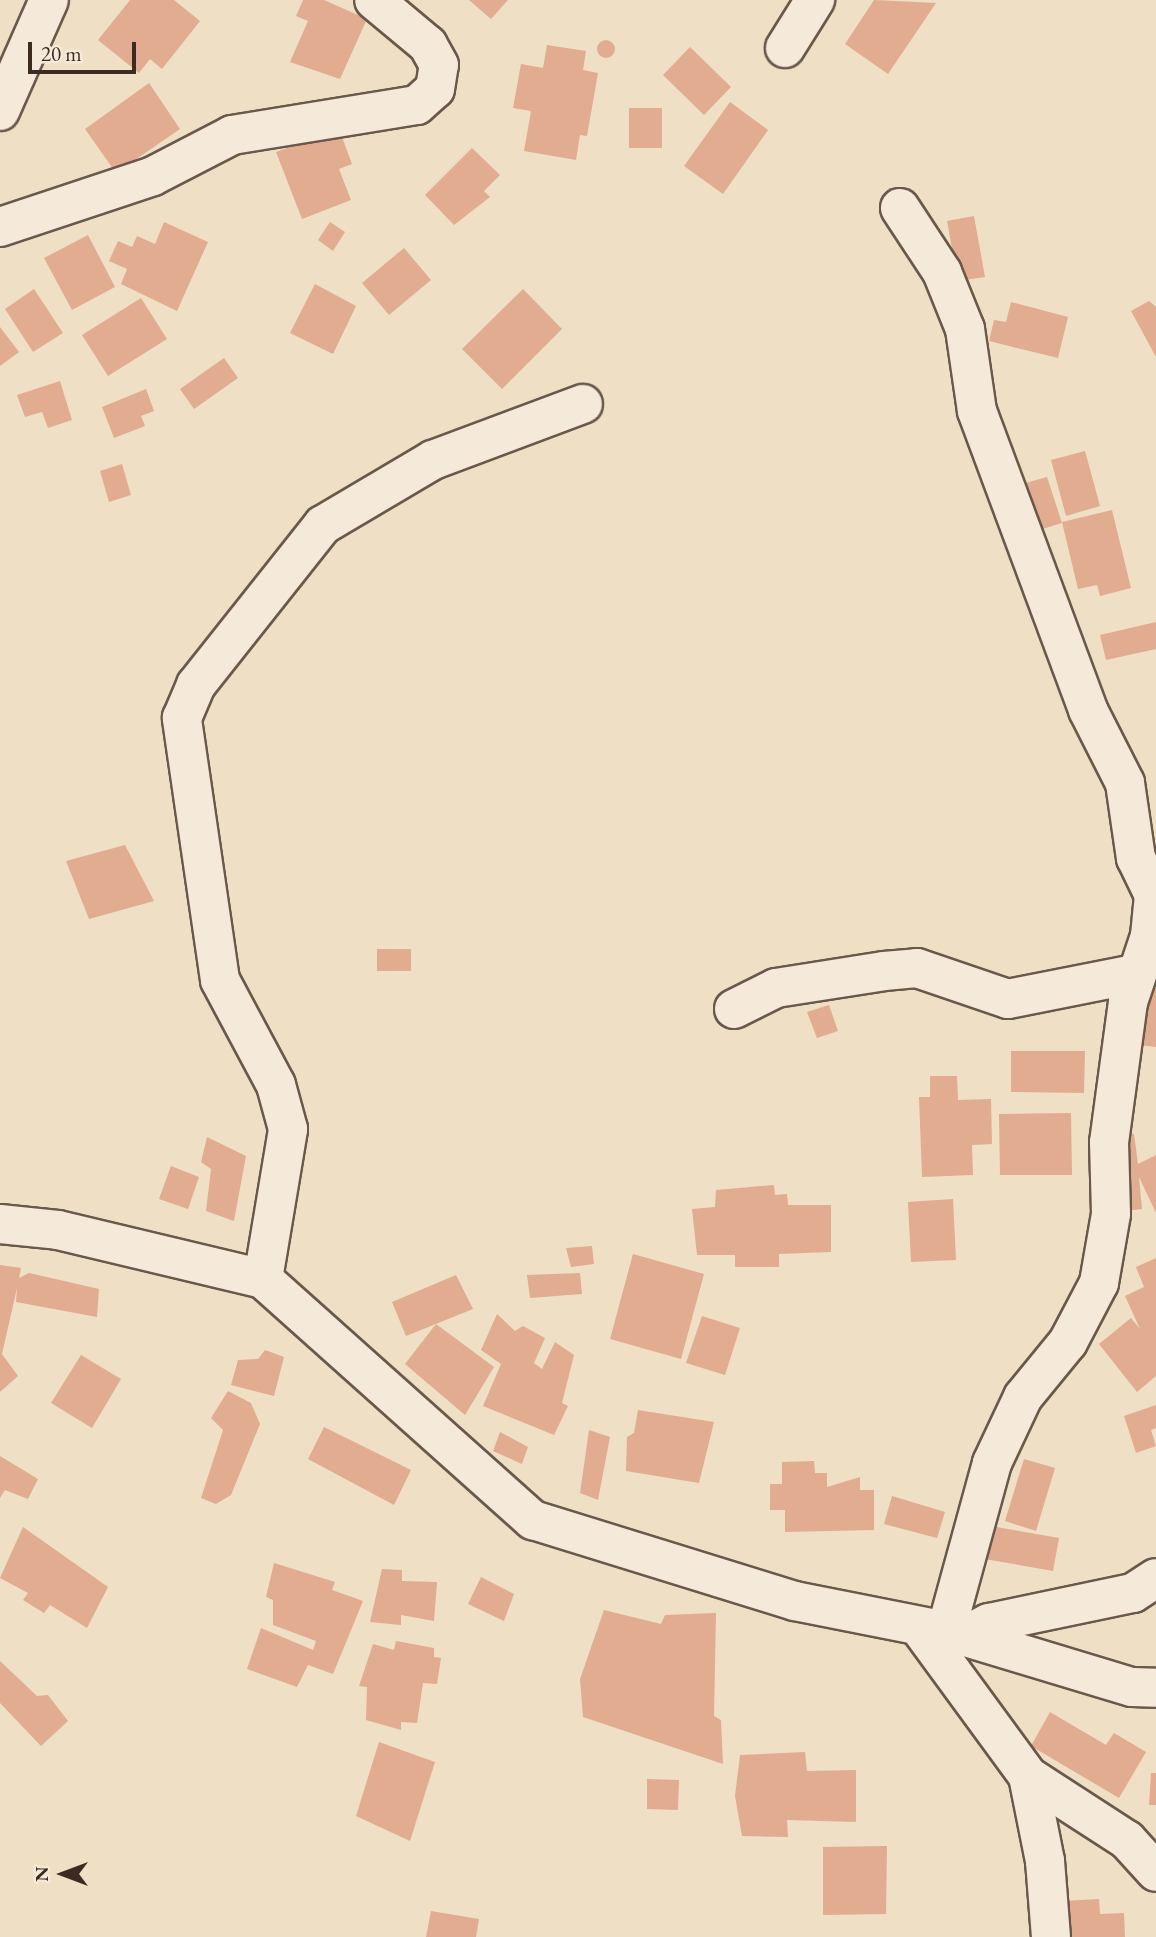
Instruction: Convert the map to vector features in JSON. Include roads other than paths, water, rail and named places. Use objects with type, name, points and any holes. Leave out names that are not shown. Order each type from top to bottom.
[{"type":"street","points":[[0,111],[49,0]]},
{"type":"street","points":[[0,227],[153,176],[232,135],[417,105],[435,89],[439,65],[428,45],[374,0]]},
{"type":"street","points":[[785,47],[815,0]]},
{"type":"street","points":[[900,208],[942,272],[965,329],[977,411],[1025,548],[1088,710],[1125,783],[1136,858],[1154,895],[1150,936],[1134,974],[1109,1142],[1111,1214],[1099,1283],[1068,1342],[1023,1397],[992,1463],[944,1631],[1028,1776],[1045,1861],[1051,1937]]},
{"type":"street","points":[[263,1279],[288,1129],[276,1085],[220,980],[181,718],[196,685],[323,525],[433,460],[583,404]]},
{"type":"street","points":[[734,1009],[776,988],[916,968],[1009,999],[1134,974]]},
{"type":"street","points":[[0,1224],[58,1230],[263,1279],[533,1520],[795,1601],[944,1631],[1132,1687],[1156,1688]]},
{"type":"street","points":[[944,1631],[1133,1593],[1156,1578]]},
{"type":"street","points":[[1028,1776],[1127,1840],[1156,1872]]}]
